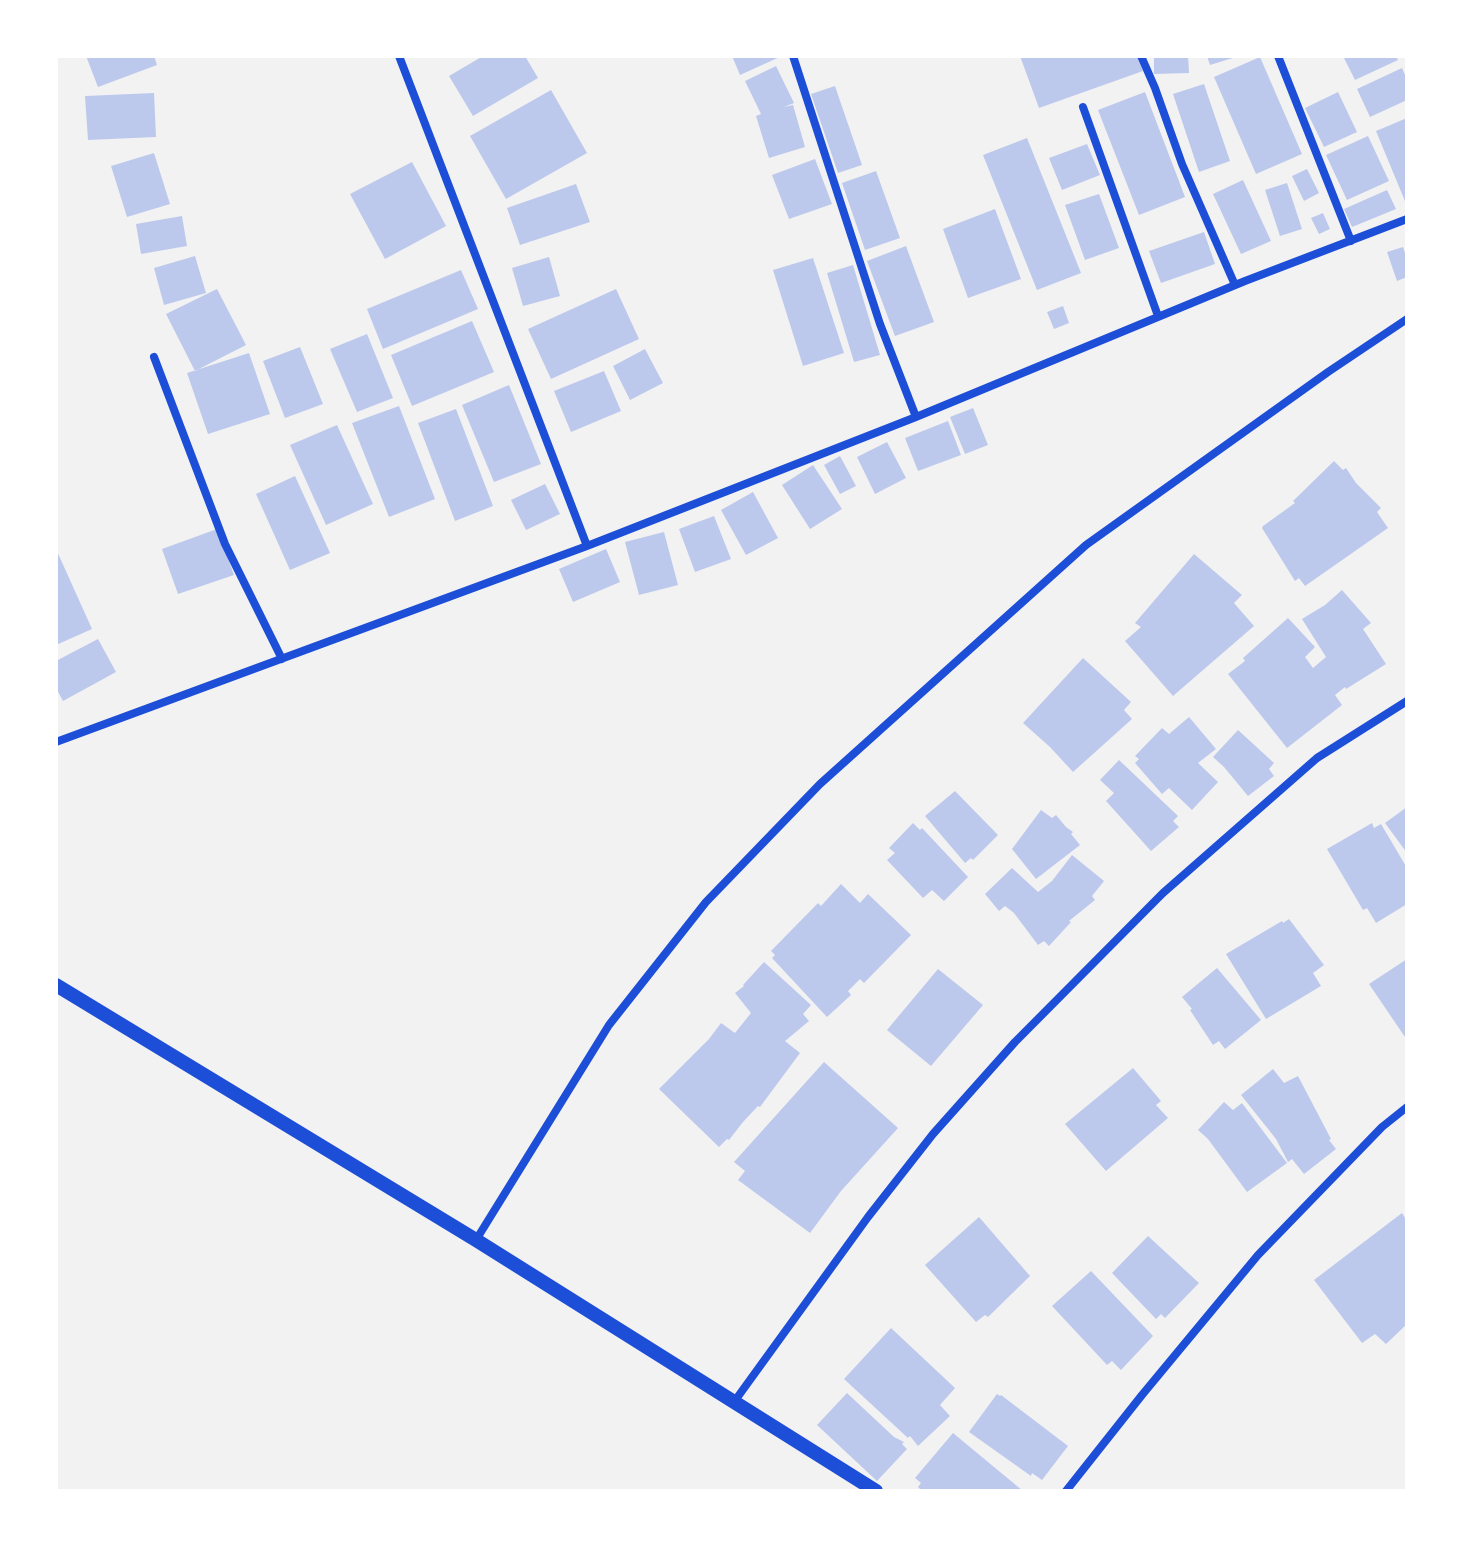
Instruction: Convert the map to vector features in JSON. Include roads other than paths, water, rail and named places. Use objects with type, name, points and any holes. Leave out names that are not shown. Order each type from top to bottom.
[{"type":"street","points":[[399,56],[587,546]]},
{"type":"street","points":[[793,56],[880,324],[916,417]]},
{"type":"street","points":[[1141,56],[1182,164],[1235,285]]},
{"type":"street","points":[[1278,56],[1351,241]]},
{"type":"street","points":[[1083,107],[1158,316]]},
{"type":"street","points":[[56,742],[587,546],[916,417],[1235,285],[1407,219]]},
{"type":"street","points":[[476,1240],[609,1025],[706,902],[820,784],[1086,545],[1407,319]]},
{"type":"street","points":[[154,357],[225,544],[282,659]]},
{"type":"street","points":[[734,1402],[896,1181],[933,1134],[1015,1042],[1163,893],[1317,758],[1407,701]]},
{"type":"street","points":[[56,985],[476,1240],[876,1491]]},
{"type":"street","points":[[1066,1491],[1258,1255],[1382,1127],[1407,1107]]}]
